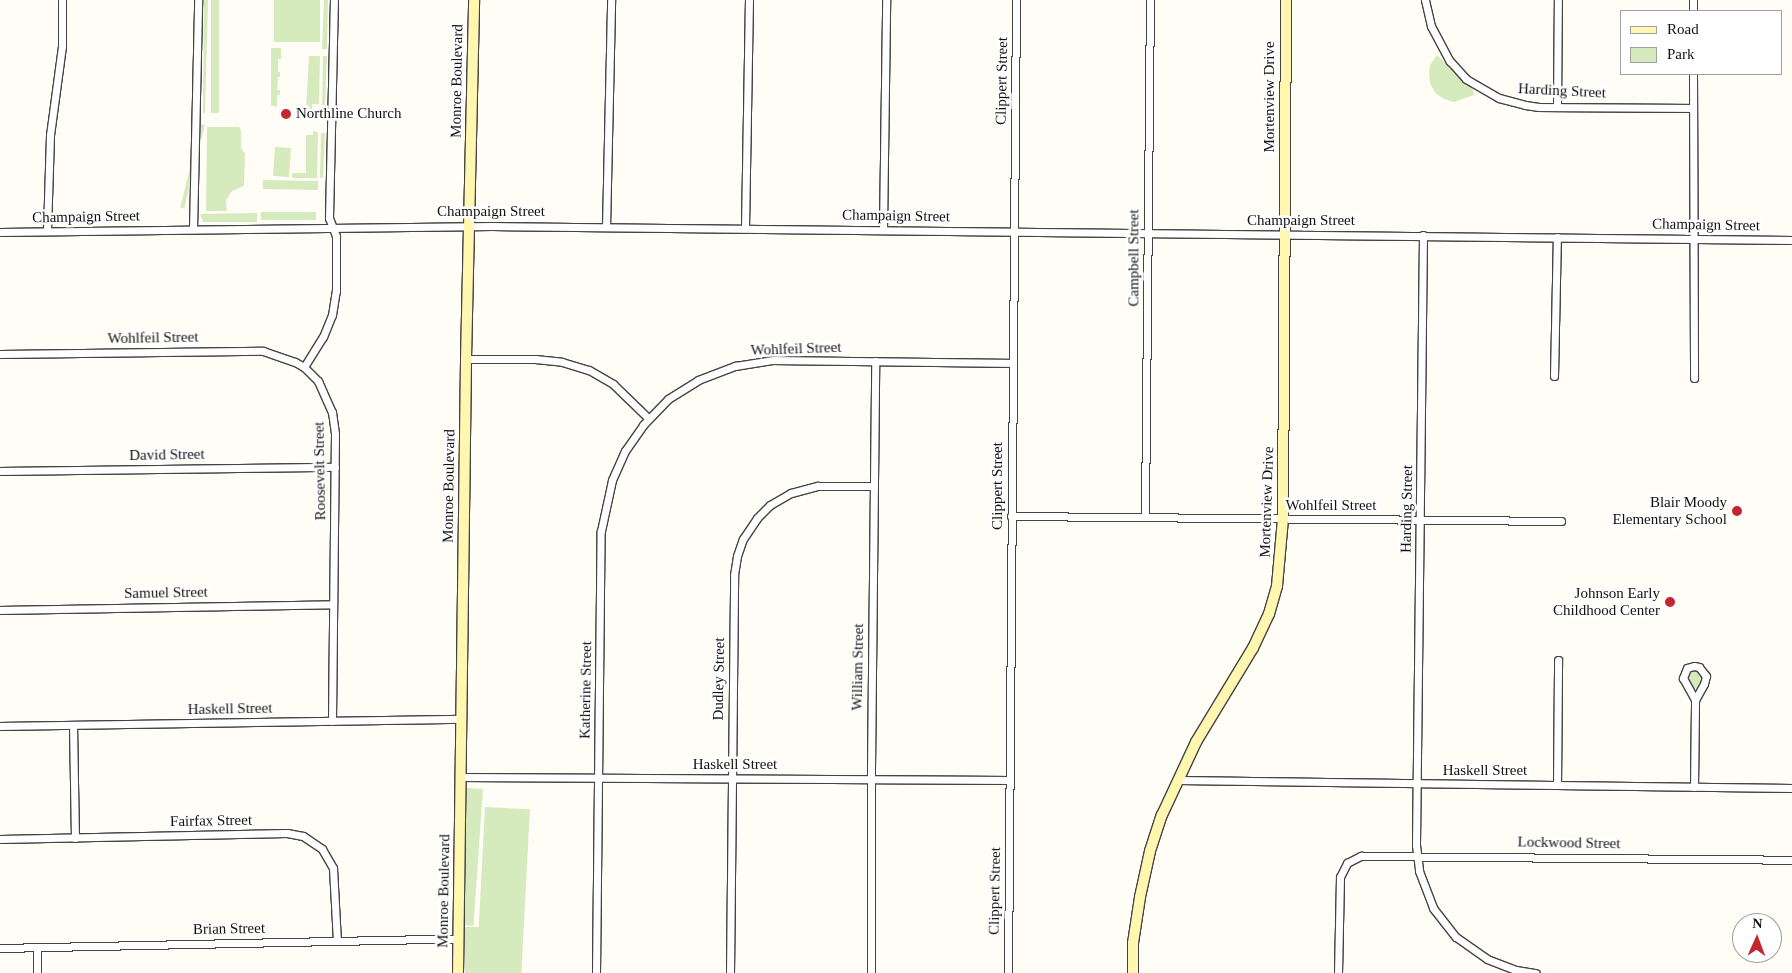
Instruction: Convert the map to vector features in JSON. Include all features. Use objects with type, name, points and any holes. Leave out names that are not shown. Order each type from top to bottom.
[{"type":"street","points":[[47,231],[50,135],[62,46],[62,0]]},
{"type":"street","points":[[193,229],[198,0]]},
{"type":"street","points":[[304,367],[323,337],[332,315],[336,290],[336,243],[328,218],[334,0]]},
{"type":"street","name":"Monroe Boulevard","points":[[458,973],[468,226],[474,0]]},
{"type":"street","points":[[606,226],[611,0]]},
{"type":"street","points":[[745,228],[749,0]]},
{"type":"street","points":[[884,229],[886,0]]},
{"type":"street","name":"Clippert Street","points":[[1008,973],[1016,0]]},
{"type":"street","name":"Campbell Street","points":[[1145,517],[1150,0]]},
{"type":"street","name":"Mortenview Drive","points":[[1133,973],[1136,916],[1145,873],[1162,815],[1196,742],[1253,648],[1269,614],[1277,586],[1283,519],[1286,0]]},
{"type":"street","name":"Harding Street","points":[[1425,0],[1436,38],[1450,61],[1466,78],[1487,93],[1511,102],[1539,106],[1693,108]]},
{"type":"street","points":[[1557,106],[1558,0]]},
{"type":"street","points":[[1693,75],[1692,239],[1694,378]]},
{"type":"street","name":"Champaign Street","points":[[0,232],[606,226],[1792,240]]},
{"type":"street","name":"Harding Street","points":[[1423,235],[1417,784],[1417,855],[1419,871],[1433,908],[1456,937],[1487,959],[1516,970],[1536,973]]},
{"type":"street","points":[[1554,376],[1557,237]]},
{"type":"street","name":"Wohlfeil Street","points":[[0,354],[259,350],[280,355],[304,367]]},
{"type":"street","points":[[466,358],[535,359],[562,362],[580,368],[613,384],[649,418]]},
{"type":"street","name":"Wohlfeil Street","points":[[649,418],[668,399],[710,374],[735,366],[774,360],[1012,363]]},
{"type":"street","name":"William Street","points":[[871,973],[875,361]]},
{"type":"street","name":"Roosevelt Street","points":[[304,367],[318,381],[332,412],[335,467],[332,721]]},
{"type":"street","name":"Katherine Street","points":[[596,973],[602,531],[604,511],[612,480],[625,451],[649,418]]},
{"type":"street","name":"David Street","points":[[0,471],[335,467]]},
{"type":"street","name":"Dudley Street","points":[[730,973],[734,575],[737,556],[743,539],[763,511],[791,493],[818,486],[874,486]]},
{"type":"street","name":"Wohlfeil Street","points":[[1011,516],[1561,521]]},
{"type":"street","name":"Samuel Street","points":[[0,610],[333,604]]},
{"type":"street","points":[[1557,785],[1558,660]]},
{"type":"street","points":[[1694,700],[1704,684],[1706,676],[1699,667],[1694,666],[1686,668],[1683,678],[1694,700],[1694,787]]},
{"type":"street","name":"Haskell Street","points":[[0,726],[461,718]]},
{"type":"street","points":[[72,725],[75,838]]},
{"type":"street","name":"Haskell Street","points":[[461,777],[1010,780]]},
{"type":"street","name":"Haskell Street","points":[[1178,780],[1792,788]]},
{"type":"street","name":"Fairfax Street","points":[[0,839],[287,833],[303,836],[322,849],[334,868],[337,941]]},
{"type":"street","name":"Lockwood Street","points":[[1338,973],[1339,882],[1341,872],[1347,863],[1360,856],[1417,855],[1792,860]]},
{"type":"street","name":"Brian Street","points":[[0,948],[459,938]]},
{"type":"street","points":[[37,947],[37,973]]},
{"type":"green space","points":[[204,0],[208,0],[205,113],[203,113]]},
{"type":"green space","points":[[211,0],[219,0],[219,113],[211,113]]},
{"type":"green space","points":[[274,0],[320,0],[320,42],[274,42]]},
{"type":"green space","points":[[324,0],[328,0],[327,49],[322,49]]},
{"type":"green space","points":[[271,48],[281,48],[281,59],[278,59],[280,77],[278,77],[277,90],[280,90],[280,94],[277,96],[277,107],[271,105]]},
{"type":"green space","points":[[1437,55],[1473,90],[1474,95],[1454,102],[1444,99],[1435,93],[1430,83],[1429,73],[1430,65]]},
{"type":"green space","points":[[309,56],[320,56],[319,104],[312,104],[312,110],[306,110]]},
{"type":"green space","points":[[323,56],[327,56],[325,105],[322,105]]},
{"type":"green space","points":[[201,124],[205,125],[184,208],[180,207]]},
{"type":"green space","points":[[207,127],[239,127],[241,131],[241,148],[245,154],[244,186],[232,191],[226,200],[227,211],[206,211]]},
{"type":"green space","points":[[313,131],[318,132],[317,178],[292,178],[292,173],[306,173],[306,135],[313,135]]},
{"type":"green space","points":[[321,133],[325,133],[323,178],[320,178]]},
{"type":"green space","points":[[275,147],[291,148],[289,177],[273,176]]},
{"type":"green space","points":[[263,180],[318,181],[318,190],[263,189]]},
{"type":"green space","points":[[261,212],[316,212],[316,220],[261,220]]},
{"type":"green space","points":[[257,213],[257,222],[203,222],[200,214]]},
{"type":"green space","points":[[1690,670],[1696,670],[1701,674],[1702,680],[1694,691],[1686,677]]},
{"type":"green space","points":[[467,788],[483,789],[473,926],[457,925]]},
{"type":"green space","points":[[485,807],[530,809],[521,973],[476,973]]},
{"type":"green space","points":[[465,927],[481,927],[481,973],[465,973]]},
{"type":"place","name":"Northline Church","points":[[286,114]]},
{"type":"place","name":"Blair Moody Elementary School","points":[[1737,511]]},
{"type":"place","name":"Johnson Early Childhood Center","points":[[1670,602]]}]
